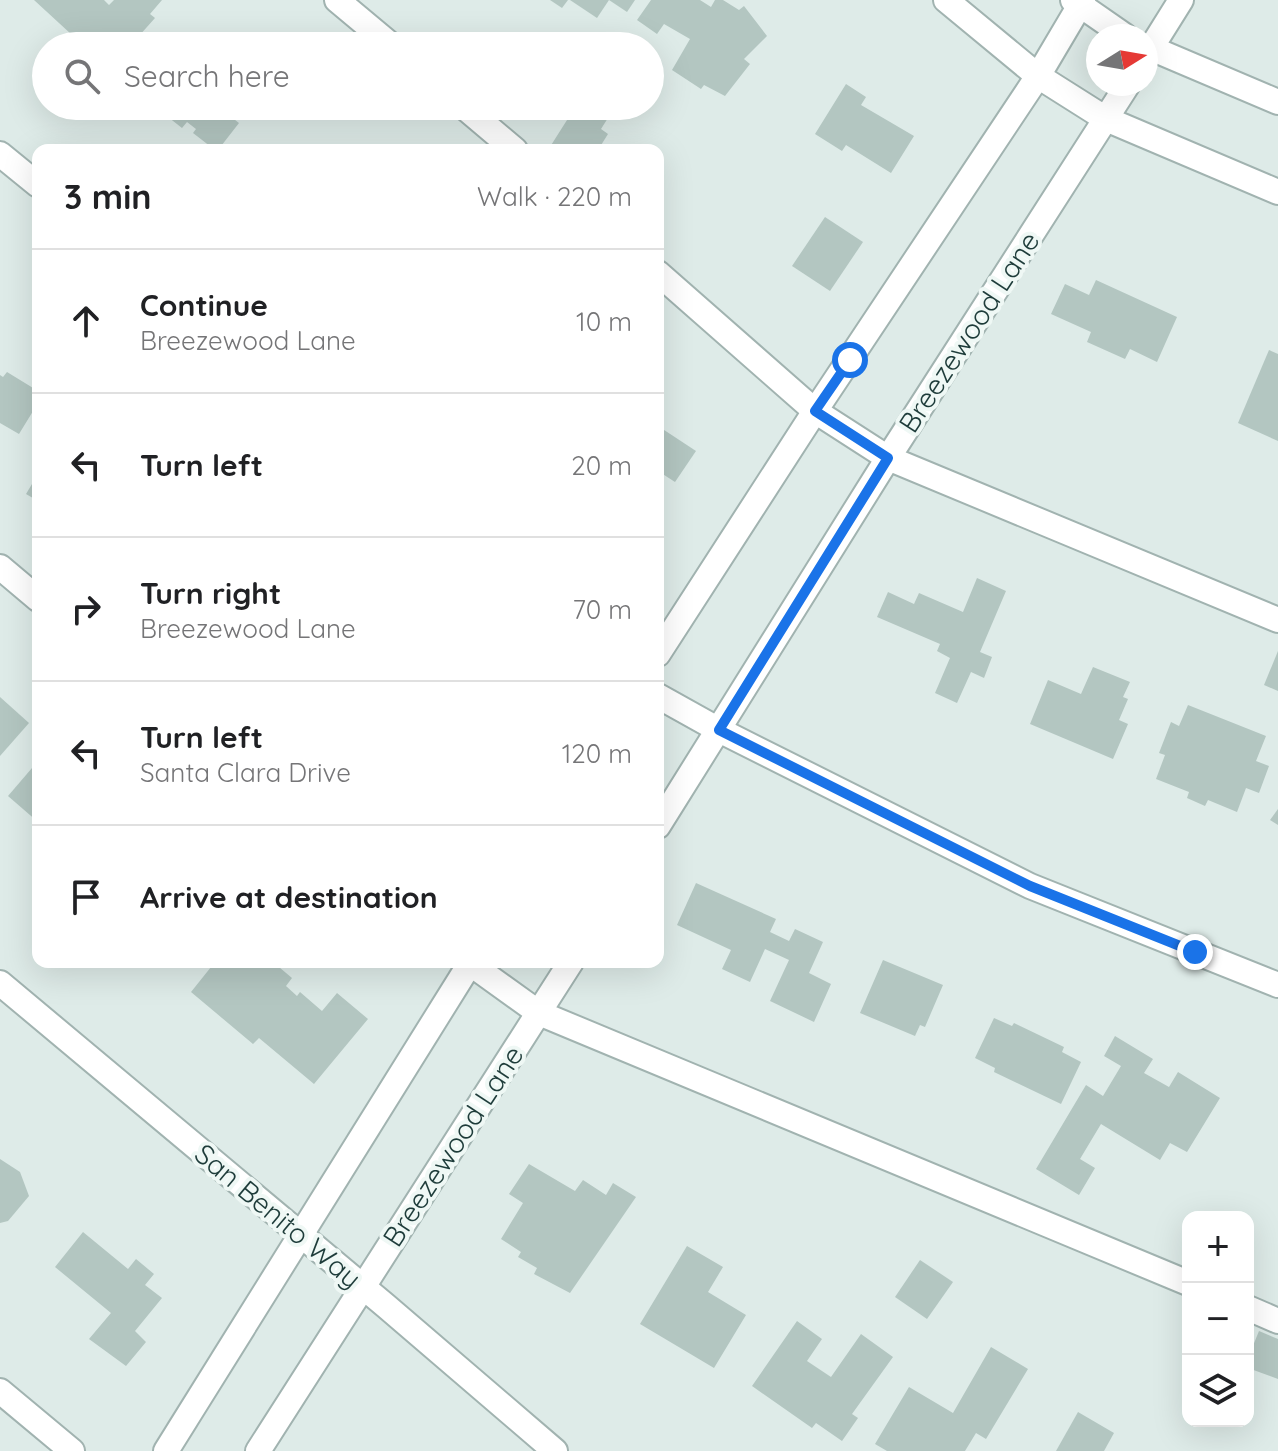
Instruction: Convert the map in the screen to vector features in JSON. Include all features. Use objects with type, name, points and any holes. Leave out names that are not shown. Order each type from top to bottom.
[{"type":"street","points":[[337,0],[375,32]]},
{"type":"street","points":[[946,0],[1038,76],[1106,119],[1278,192]]},
{"type":"street","points":[[1158,35],[1181,0]]},
{"type":"street","points":[[664,645],[1038,76],[1078,2],[1108,24]]},
{"type":"street","points":[[1158,54],[1278,102]]},
{"type":"street","name":"Breezewood Lane","points":[[664,817],[888,458],[1120,96]]},
{"type":"street","points":[[480,120],[508,144]]},
{"type":"street","points":[[0,154],[32,180]]},
{"type":"street","points":[[664,278],[815,411],[888,458],[1278,620]]},
{"type":"street","points":[[0,567],[32,594]]},
{"type":"street","points":[[664,699],[1030,886],[1278,985]]},
{"type":"street","points":[[166,1451],[467,968]]},
{"type":"street","points":[[477,968],[539,1013],[1182,1281]]},
{"type":"street","name":"Breezewood Lane","points":[[258,1451],[567,968]]},
{"type":"street","name":"San Benito Way","points":[[0,983],[555,1451]]},
{"type":"street","points":[[1254,1311],[1278,1321]]},
{"type":"street","points":[[0,1391],[72,1451]]},
{"type":"building","points":[[34,0],[104,0],[109,5],[114,0],[162,0],[150,14],[155,18],[142,32],[69,32]]},
{"type":"building","points":[[550,0],[568,0],[562,8]]},
{"type":"building","points":[[570,0],[609,0],[597,18]]},
{"type":"building","points":[[609,0],[635,0],[627,12]]},
{"type":"building","points":[[651,0],[700,0],[711,7],[715,0],[723,0],[739,10],[744,6],[767,36],[744,59],[750,64],[725,96],[704,85],[701,89],[672,70],[690,39],[664,24],[658,32],[654,32],[637,20]]},
{"type":"building","points":[[846,84],[866,97],[861,105],[914,136],[891,173],[846,145],[842,151],[815,134]]},
{"type":"building","points":[[172,120],[235,120],[239,123],[223,144],[207,144],[193,133],[196,129],[187,122],[182,128]]},
{"type":"building","points":[[567,120],[607,120],[601,129],[608,134],[602,144],[552,144]]},
{"type":"building","points":[[825,217],[863,242],[830,291],[792,266]]},
{"type":"building","points":[[1096,280],[1177,317],[1157,362],[1130,349],[1125,359],[1087,342],[1091,332],[1051,314],[1065,284],[1089,295]]},
{"type":"building","points":[[1269,350],[1278,354],[1278,441],[1238,423]]},
{"type":"building","points":[[7,372],[32,387],[32,413],[19,434],[0,423],[0,375],[3,377]]},
{"type":"building","points":[[664,430],[696,451],[675,482],[664,475]]},
{"type":"building","points":[[32,484],[32,498],[26,494]]},
{"type":"building","points":[[977,578],[1006,591],[980,652],[992,657],[984,678],[971,672],[957,703],[935,693],[950,658],[937,651],[940,644],[877,617],[888,592],[914,604],[919,593],[963,612]]},
{"type":"building","points":[[1278,651],[1278,691],[1264,685]]},
{"type":"building","points":[[1093,667],[1130,682],[1123,697],[1128,699],[1119,720],[1128,724],[1113,759],[1030,724],[1048,680],[1081,694]]},
{"type":"building","points":[[0,697],[29,723],[0,756]]},
{"type":"building","points":[[1188,705],[1266,736],[1256,761],[1269,766],[1259,793],[1246,788],[1237,812],[1208,800],[1205,806],[1187,798],[1189,792],[1156,779],[1165,755],[1159,753],[1171,722],[1179,726]]},
{"type":"building","points":[[32,768],[32,817],[8,796]]},
{"type":"building","points":[[1278,809],[1278,825],[1270,820]]},
{"type":"building","points":[[696,883],[776,919],[770,932],[789,941],[795,929],[823,942],[809,973],[831,984],[814,1022],[770,1001],[789,960],[765,949],[750,982],[722,969],[731,950],[677,925]]},
{"type":"building","points":[[883,960],[943,985],[925,1027],[920,1025],[915,1036],[860,1013]]},
{"type":"building","points":[[210,968],[280,968],[292,978],[286,986],[297,996],[300,992],[322,1011],[337,993],[368,1019],[314,1084],[259,1038],[253,1044],[191,992]]},
{"type":"building","points":[[994,1018],[1012,1026],[1014,1023],[1064,1047],[1062,1052],[1081,1062],[1061,1104],[994,1072],[995,1068],[975,1058]]},
{"type":"building","points":[[1115,1036],[1153,1059],[1144,1073],[1169,1087],[1178,1072],[1220,1098],[1187,1152],[1170,1143],[1160,1160],[1101,1124],[1080,1159],[1095,1168],[1079,1195],[1036,1169],[1086,1085],[1103,1096],[1121,1066],[1104,1056]]},
{"type":"building","points":[[0,1159],[20,1172],[29,1196],[8,1221],[0,1223]]},
{"type":"building","points":[[529,1164],[575,1191],[583,1180],[606,1195],[613,1183],[636,1197],[570,1293],[534,1274],[537,1268],[518,1257],[521,1252],[501,1239],[523,1203],[509,1194]]},
{"type":"building","points":[[83,1232],[128,1269],[136,1259],[154,1274],[145,1285],[162,1298],[135,1331],[146,1342],[126,1366],[89,1339],[111,1313],[55,1267]]},
{"type":"building","points":[[687,1246],[723,1267],[708,1292],[746,1315],[714,1368],[640,1324]]},
{"type":"building","points":[[920,1260],[953,1282],[927,1319],[895,1297]]},
{"type":"building","points":[[797,1321],[822,1339],[807,1361],[831,1377],[861,1334],[893,1357],[852,1414],[858,1418],[842,1441],[816,1423],[812,1428],[752,1386]]},
{"type":"building","points":[[1259,1331],[1278,1339],[1278,1379],[1254,1370],[1254,1343]]},
{"type":"building","points":[[991,1347],[1028,1369],[986,1439],[976,1433],[965,1451],[887,1451],[875,1444],[909,1387],[953,1413]]},
{"type":"building","points":[[1078,1412],[1114,1433],[1104,1451],[1056,1451]]},
{"type":"route","points":[[850,360],[815,411],[888,458],[719,730],[1030,886],[1195,952]]}]
